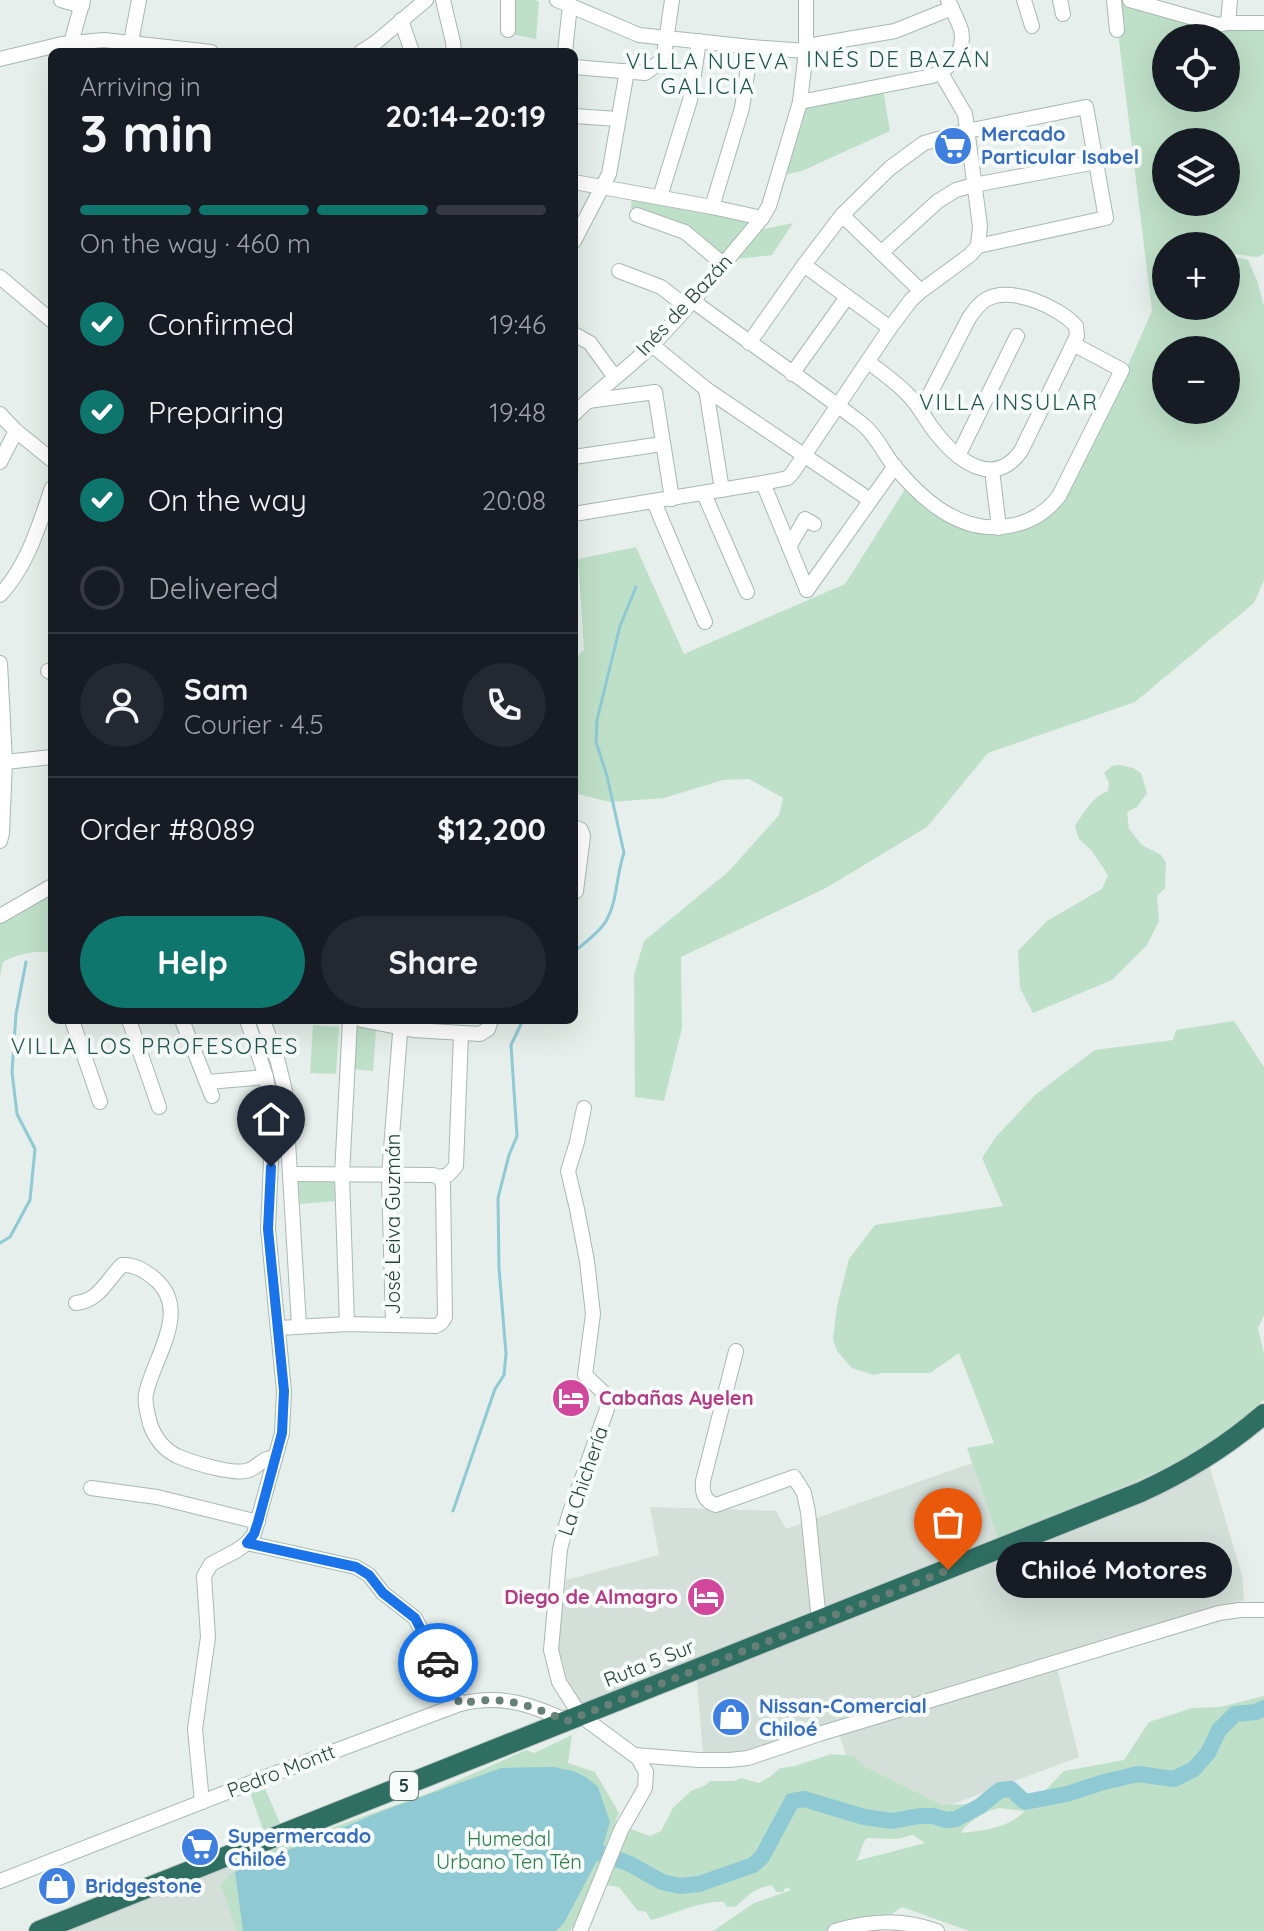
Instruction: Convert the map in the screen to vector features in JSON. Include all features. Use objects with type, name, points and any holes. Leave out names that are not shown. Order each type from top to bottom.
[{"type":"highway","name":"Ruta 5 Sur","points":[[39,1931],[1155,1486],[1217,1450],[1264,1414]]},
{"type":"street","points":[[61,0],[82,3],[71,43]]},
{"type":"street","points":[[131,42],[139,0]]},
{"type":"street","points":[[367,48],[426,0]]},
{"type":"street","points":[[443,0],[454,48]]},
{"type":"street","points":[[508,0],[508,30]]},
{"type":"street","points":[[578,67],[645,73],[654,67],[664,55],[672,0]]},
{"type":"street","points":[[800,0],[806,0]]},
{"type":"street","name":"Inés de Bazán","points":[[578,409],[652,345],[690,304],[769,206],[800,102],[806,48],[806,0]]},
{"type":"street","points":[[1024,0],[1032,26]]},
{"type":"street","points":[[1114,0],[1117,30]]},
{"type":"street","points":[[1130,0],[1218,25],[1264,23]]},
{"type":"street","points":[[1228,23],[1230,0]]},
{"type":"street","points":[[565,48],[563,3],[639,35],[751,47],[806,48],[895,31],[950,4],[961,31],[961,44],[953,60],[941,73],[800,102]]},
{"type":"street","points":[[401,20],[411,48]]},
{"type":"street","points":[[49,48],[104,40],[179,48]]},
{"type":"street","points":[[660,197],[690,100],[699,41]]},
{"type":"street","points":[[712,207],[742,108],[751,47]]},
{"type":"street","points":[[0,59],[48,48]]},
{"type":"street","points":[[578,234],[609,174],[627,71]]},
{"type":"street","points":[[578,513],[788,478],[911,300],[978,246],[980,226],[965,114],[941,73]]},
{"type":"street","points":[[749,343],[842,215],[890,168],[924,143],[1086,107],[1106,218],[978,246]]},
{"type":"street","points":[[578,116],[618,119]]},
{"type":"street","points":[[881,253],[938,201],[956,190],[1096,162]]},
{"type":"street","points":[[578,183],[712,207],[759,222]]},
{"type":"street","points":[[637,215],[685,232],[723,264]]},
{"type":"street","points":[[842,215],[921,291]]},
{"type":"street","points":[[804,265],[890,328]]},
{"type":"street","points":[[619,271],[661,287],[749,343],[865,426],[895,466],[936,507],[953,518],[982,527],[999,528],[1028,521],[1051,507],[1122,370],[1073,344]]},
{"type":"street","points":[[0,277],[48,318]]},
{"type":"street","points":[[868,362],[903,389],[936,433],[958,456],[983,470],[992,470],[1010,464],[1021,451],[1077,336],[1076,326],[1066,317],[1023,297],[999,295],[986,299],[969,318],[921,411]]},
{"type":"street","points":[[792,374],[847,297]]},
{"type":"street","points":[[578,336],[590,343],[614,376]]},
{"type":"street","points":[[958,456],[1017,336]]},
{"type":"street","points":[[652,345],[706,389],[870,500]]},
{"type":"street","points":[[706,389],[722,490]]},
{"type":"street","points":[[587,401],[655,392],[672,499]]},
{"type":"street","points":[[0,414],[48,457]]},
{"type":"street","points":[[0,462],[16,431]]},
{"type":"street","points":[[578,456],[662,444]]},
{"type":"street","points":[[763,483],[807,590],[895,466]]},
{"type":"street","points":[[992,470],[999,528]]},
{"type":"street","points":[[704,494],[747,592]]},
{"type":"street","points":[[0,595],[12,582],[23,562],[48,499]]},
{"type":"street","points":[[654,502],[705,622]]},
{"type":"street","points":[[789,547],[805,519],[814,524]]},
{"type":"street","points":[[0,663],[3,756],[0,841]]},
{"type":"street","points":[[3,756],[48,757]]},
{"type":"street","points":[[578,829],[583,836],[578,875]]},
{"type":"street","points":[[0,916],[48,888]]},
{"type":"street","points":[[73,1024],[100,1102]]},
{"type":"street","points":[[130,1024],[159,1107]]},
{"type":"street","points":[[184,1024],[210,1089],[266,1077]]},
{"type":"street","points":[[202,1802],[195,1729],[208,1637],[204,1576],[211,1564],[247,1543],[254,1534],[282,1433],[284,1391],[268,1229],[273,1115],[266,1077],[248,1024]]},
{"type":"street","points":[[264,1024],[285,1091],[299,1326]]},
{"type":"street","points":[[347,1324],[342,1175],[350,1024]]},
{"type":"street","points":[[401,1024],[461,1034],[480,1034],[490,1024]]},
{"type":"street","name":"José Leiva Guzmán","points":[[393,1324],[389,1175],[401,1024]]},
{"type":"street","points":[[291,1174],[448,1175],[456,1164],[461,1034]]},
{"type":"street","name":"La Chichería","points":[[574,1718],[559,1682],[551,1640],[560,1549],[607,1409],[605,1394],[585,1375],[593,1314],[584,1248],[568,1171],[584,1108]]},
{"type":"street","points":[[279,1328],[347,1324],[436,1326],[441,1323],[445,1317],[443,1184],[439,1177]]},
{"type":"street","points":[[76,1303],[95,1297],[122,1265],[134,1266],[153,1278],[167,1293],[170,1316],[161,1353],[145,1395],[149,1418],[160,1443],[178,1456],[235,1472],[251,1469],[267,1458],[275,1458]]},
{"type":"street","points":[[736,1351],[703,1481],[703,1494],[709,1503],[716,1505],[794,1477],[804,1493],[808,1512],[819,1621]]},
{"type":"street","points":[[91,1488],[157,1497],[258,1522]]},
{"type":"street","points":[[247,1543],[356,1567],[369,1575],[383,1593],[415,1618],[460,1704]]},
{"type":"street","points":[[634,1755],[699,1760],[748,1758],[1219,1613],[1264,1610]]},
{"type":"street","name":"Pedro Montt","points":[[0,1881],[460,1704],[482,1699],[505,1700],[574,1718]]},
{"type":"street","points":[[574,1718],[634,1755],[644,1767],[646,1783],[621,1830],[580,1931]]},
{"type":"street","points":[[835,1931],[881,1921],[908,1923],[937,1931]]},
{"type":"shaded area","points":[[1204,1448],[1242,1575],[1244,1600],[1055,1660],[1079,1757],[945,1807],[847,1758],[836,1724],[756,1752],[703,1756],[697,1680],[688,1665],[582,1705],[564,1683],[556,1661],[566,1580],[659,1555],[650,1507],[776,1511],[786,1529],[972,1463],[999,1540]]},
{"type":"shaded area","points":[[232,1865],[243,1931],[65,1931]]},
{"type":"green space","points":[[511,0],[539,2],[536,39],[511,34]]},
{"type":"green space","points":[[1114,0],[1133,0],[1228,23],[1264,24],[1264,254],[1257,257],[1240,255],[1240,232],[1152,232],[1152,311]]},
{"type":"green space","points":[[883,90],[890,131],[802,171],[784,175],[803,105]]},
{"type":"green space","points":[[632,198],[752,222],[722,256],[631,208]]},
{"type":"green space","points":[[793,223],[772,255],[737,259],[759,230]]},
{"type":"green space","points":[[1240,258],[1248,260],[1264,306],[1264,580],[1254,603],[1135,702],[988,753],[927,827],[826,888],[681,957],[682,1028],[664,1101],[635,1097],[634,975],[644,941],[728,872],[779,815],[783,798],[749,779],[723,780],[664,798],[610,802],[578,794],[578,655],[584,650],[578,559],[636,547],[684,654],[845,584],[909,483],[982,527],[1051,507],[1088,455],[1152,311],[1152,320],[1240,320]]},
{"type":"green space","points":[[1120,765],[1141,773],[1147,793],[1137,807],[1127,812],[1129,829],[1142,845],[1161,855],[1166,862],[1165,888],[1157,896],[1159,921],[1147,945],[1112,980],[1033,1013],[1020,988],[1018,951],[1047,921],[1102,889],[1108,875],[1092,851],[1079,839],[1075,826],[1093,801],[1108,791],[1109,782],[1104,773],[1112,766]]},
{"type":"green space","points":[[48,897],[48,952],[34,952],[8,959],[3,962],[0,976],[0,923]]},
{"type":"green space","points":[[1234,1021],[1264,1067],[1264,1315],[1258,1328],[1264,1354],[1264,1400],[1204,1448],[999,1541],[967,1448],[994,1443],[959,1353],[930,1373],[874,1375],[852,1368],[837,1351],[833,1339],[837,1306],[849,1259],[875,1225],[1003,1206],[982,1158],[995,1138],[1035,1095],[1095,1050],[1173,1040],[1176,1030]]},
{"type":"green space","points":[[313,1025],[339,1027],[336,1074],[310,1073]]},
{"type":"green space","points":[[355,1026],[376,1030],[373,1071],[353,1069]]},
{"type":"green space","points":[[298,1179],[334,1179],[336,1201],[300,1204]]},
{"type":"green space","name":"Humedal Urbano Ten Tén","points":[[1264,1696],[1264,1931],[969,1931],[902,1907],[866,1931],[713,1931],[754,1903],[791,1890],[786,1887],[783,1892],[776,1892],[772,1885],[753,1892],[737,1906],[727,1907],[724,1902],[706,1903],[651,1920],[646,1912],[637,1910],[619,1887],[593,1883],[570,1931],[233,1931],[236,1929],[221,1885],[244,1859],[432,1792],[526,1750],[534,1753],[572,1735],[568,1763],[595,1772],[619,1813],[615,1823],[650,1836],[661,1831],[673,1808],[691,1791],[710,1781],[741,1778],[759,1783],[780,1768],[831,1754],[854,1756],[864,1766],[942,1805],[973,1804],[1011,1790],[1019,1794],[1025,1804],[1031,1805],[1064,1771],[1124,1760],[1149,1722],[1192,1708],[1220,1707]],"holes":[[[999,1808],[1025,1811],[1003,1825],[961,1833],[978,1817]],[[913,1835],[925,1843],[856,1861],[867,1838],[897,1839]]]},
{"type":"green space","points":[[263,1784],[284,1832],[266,1838],[249,1790]]},
{"type":"water","points":[[554,1767],[573,1771],[598,1787],[610,1822],[601,1853],[564,1923],[556,1931],[243,1931],[235,1872],[385,1810],[501,1768]]},
{"type":"waterway","points":[[578,949],[606,921],[613,905],[624,853],[596,742],[597,720],[620,626],[636,587]]},
{"type":"waterway","points":[[0,1243],[10,1237],[30,1200],[35,1149],[17,1114],[12,1072],[16,1014],[26,962]]},
{"type":"waterway","points":[[453,1511],[495,1389],[504,1375],[506,1354],[499,1268],[498,1198],[517,1136],[511,1045],[521,1024]]},
{"type":"waterway","points":[[580,1853],[601,1853],[630,1864],[662,1882],[680,1886],[699,1884],[753,1865],[762,1857],[792,1801],[804,1799],[864,1817],[892,1821],[919,1816],[946,1820],[956,1819],[980,1806],[1000,1790],[1011,1789],[1025,1802],[1138,1774],[1174,1779],[1194,1769],[1208,1753],[1219,1730],[1235,1714],[1264,1708]]},
{"type":"way so far","points":[[438,1663],[460,1704],[482,1699],[505,1700],[567,1721],[948,1570]]},
{"type":"place","name":"Mercado Particular Isabel","points":[[953,146]]},
{"type":"place","name":"Cabañas Ayelen","points":[[571,1398]]},
{"type":"place","name":"Chiloé Motores","points":[[948,1570]]},
{"type":"place","name":"Diego de Almagro","points":[[706,1597]]},
{"type":"place","name":"Nissan-Comercial Chiloé","points":[[731,1717]]},
{"type":"place","name":"Supermercado Chiloé","points":[[200,1847]]},
{"type":"place","name":"Bridgestone","points":[[57,1886]]},
{"type":"district","name":"INÉS DE BAZÁN","points":[[899,59]]},
{"type":"district","name":"VLLLA NUEVA GALICIA","points":[[708,74]]},
{"type":"district","name":"VILLA INSULAR","points":[[1009,402]]},
{"type":"district","name":"VILLA LOS PROFESORES","points":[[155,1046]]},
{"type":"route","points":[[271,1167],[268,1229],[284,1391],[282,1433],[258,1522],[247,1543],[356,1567],[369,1575],[383,1593],[415,1618],[438,1663]]}]
